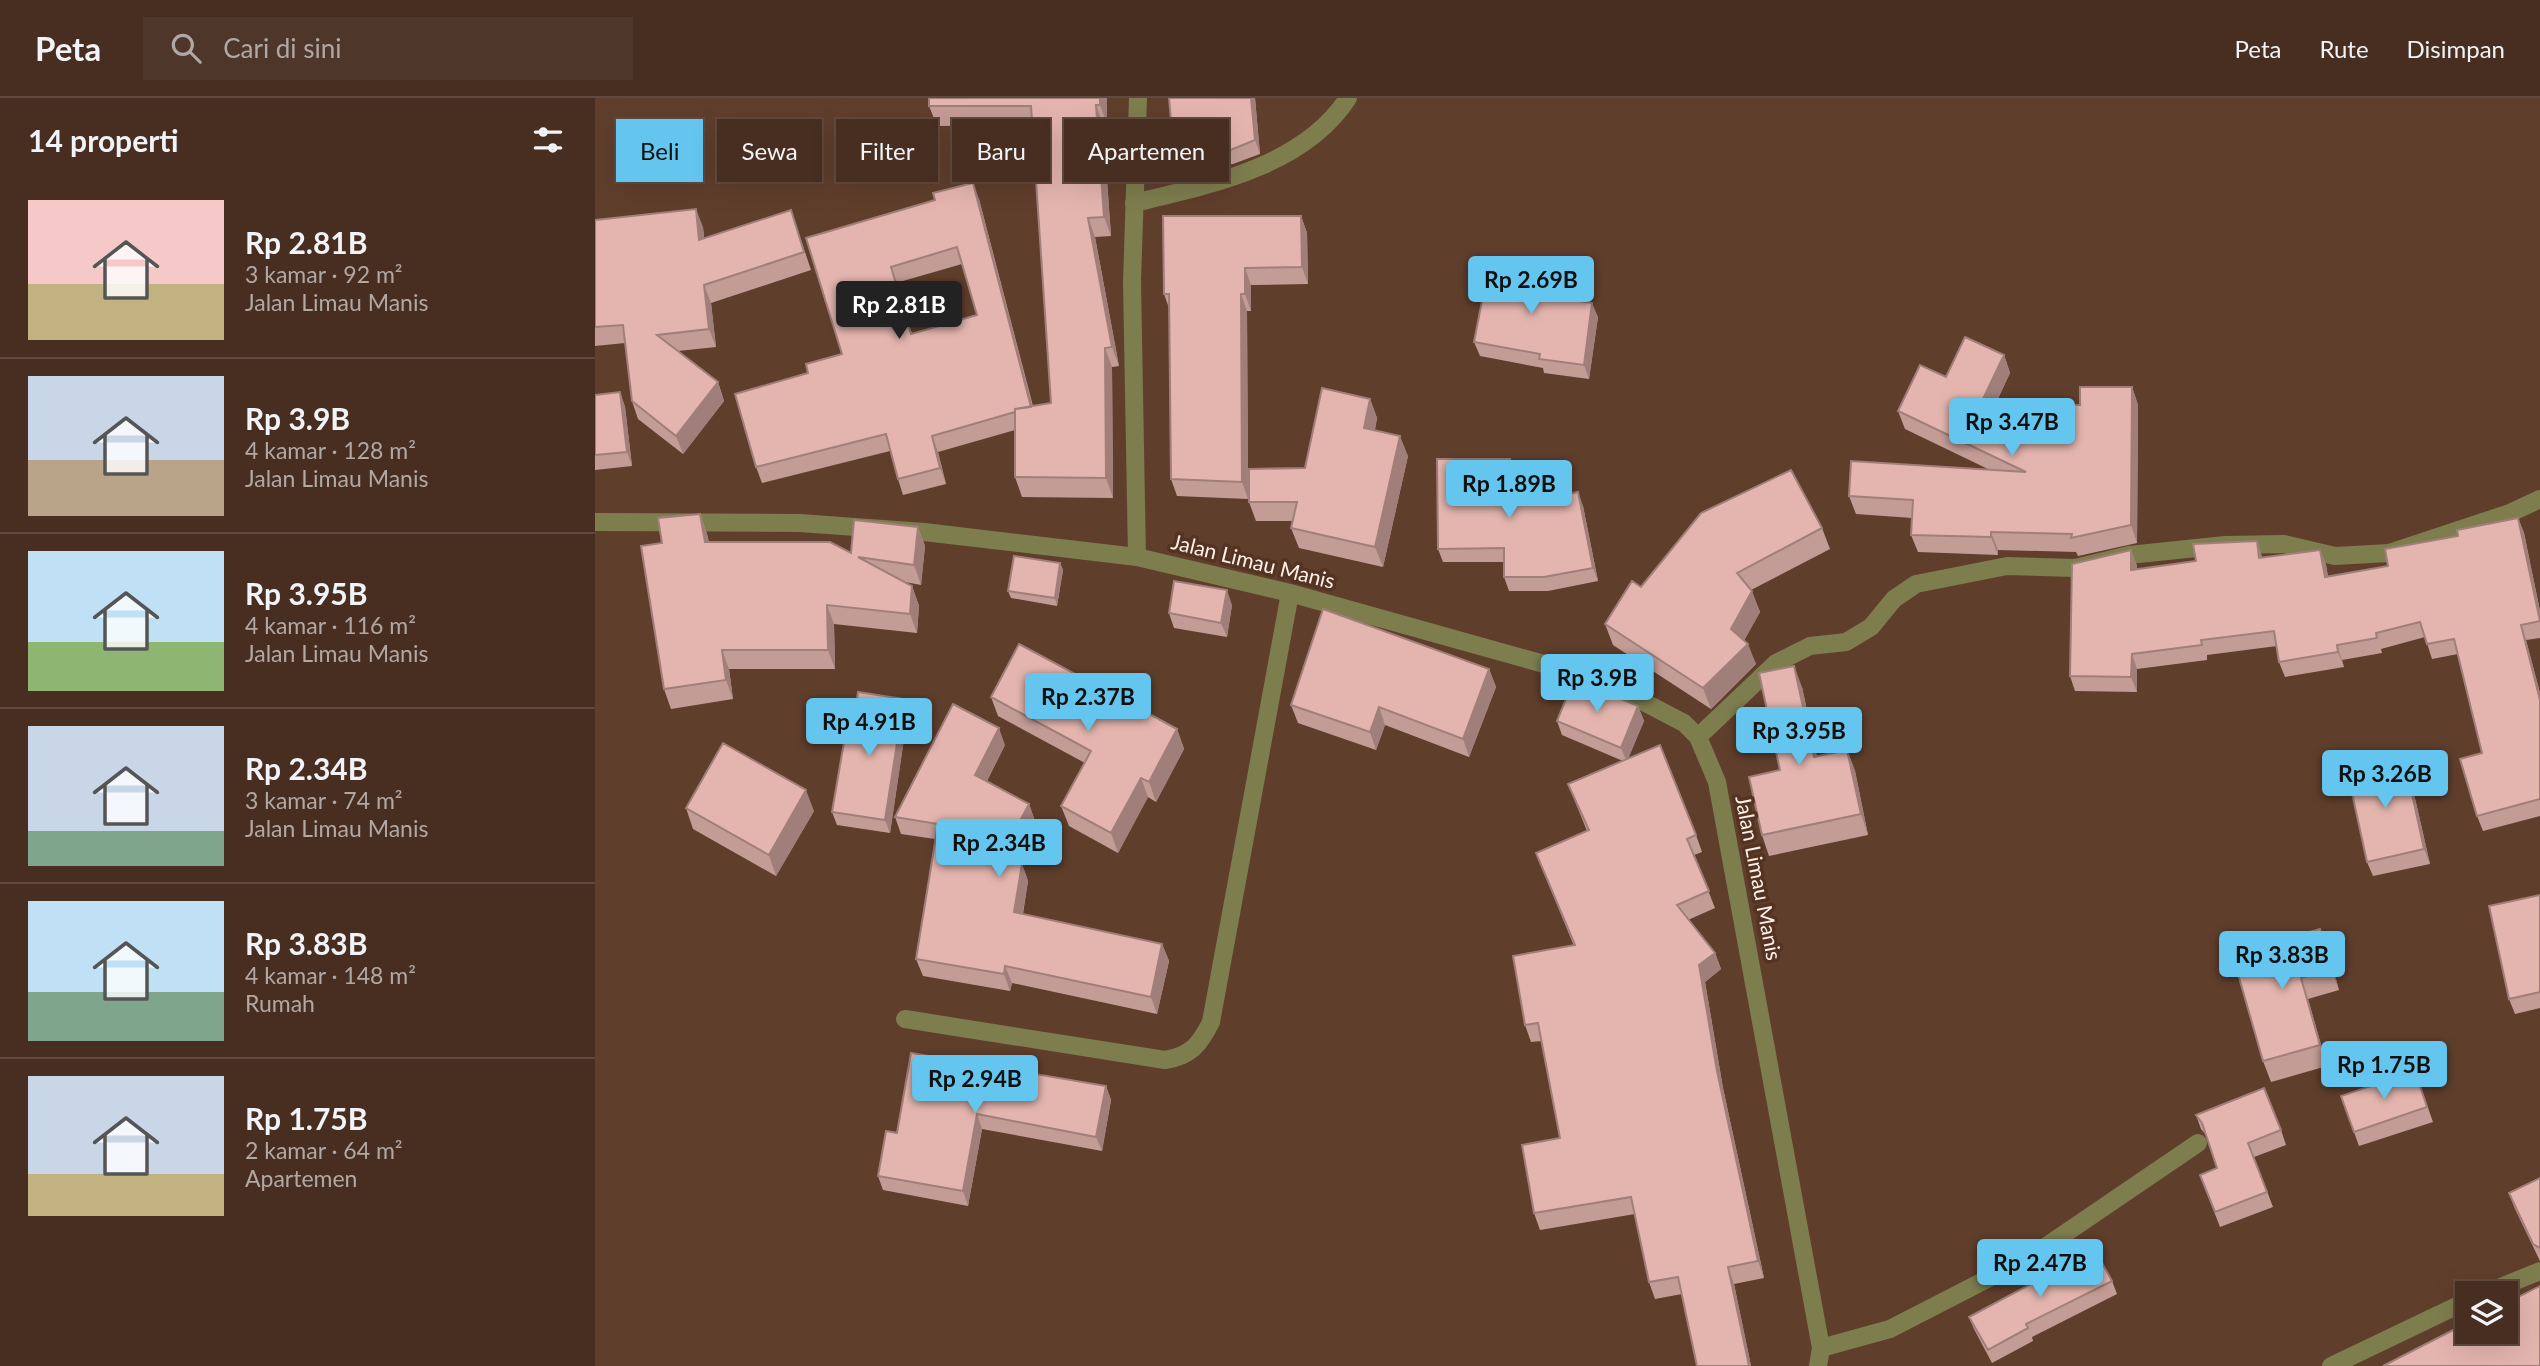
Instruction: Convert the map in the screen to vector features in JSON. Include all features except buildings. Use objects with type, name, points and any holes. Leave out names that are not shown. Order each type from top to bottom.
[{"type":"street","points":[[1137,557],[1134,203],[1138,98]]},
{"type":"street","points":[[1134,203],[1229,179],[1266,164],[1326,126],[1348,98]]},
{"type":"street","points":[[1699,737],[1776,663],[1810,646],[1846,642],[1871,627],[1894,599],[1916,584],[2007,566],[2075,568],[2129,555],[2225,545],[2284,544],[2335,556],[2389,553],[2509,513],[2540,499]]},
{"type":"street","name":"Jalan Limau Manis","points":[[595,522],[814,524],[924,532],[1137,557],[1290,593],[1551,666],[1615,687],[1674,717],[1699,737],[1717,782],[1820,1357]]},
{"type":"street","points":[[905,1018],[1165,1060],[1182,1057],[1200,1044],[1211,1022],[1290,593]]},
{"type":"street","points":[[1820,1357],[1890,1329],[2032,1256],[2198,1143]]},
{"type":"street","points":[[2517,1281],[2540,1272]]},
{"type":"street","points":[[2330,1366],[2455,1307]]}]
